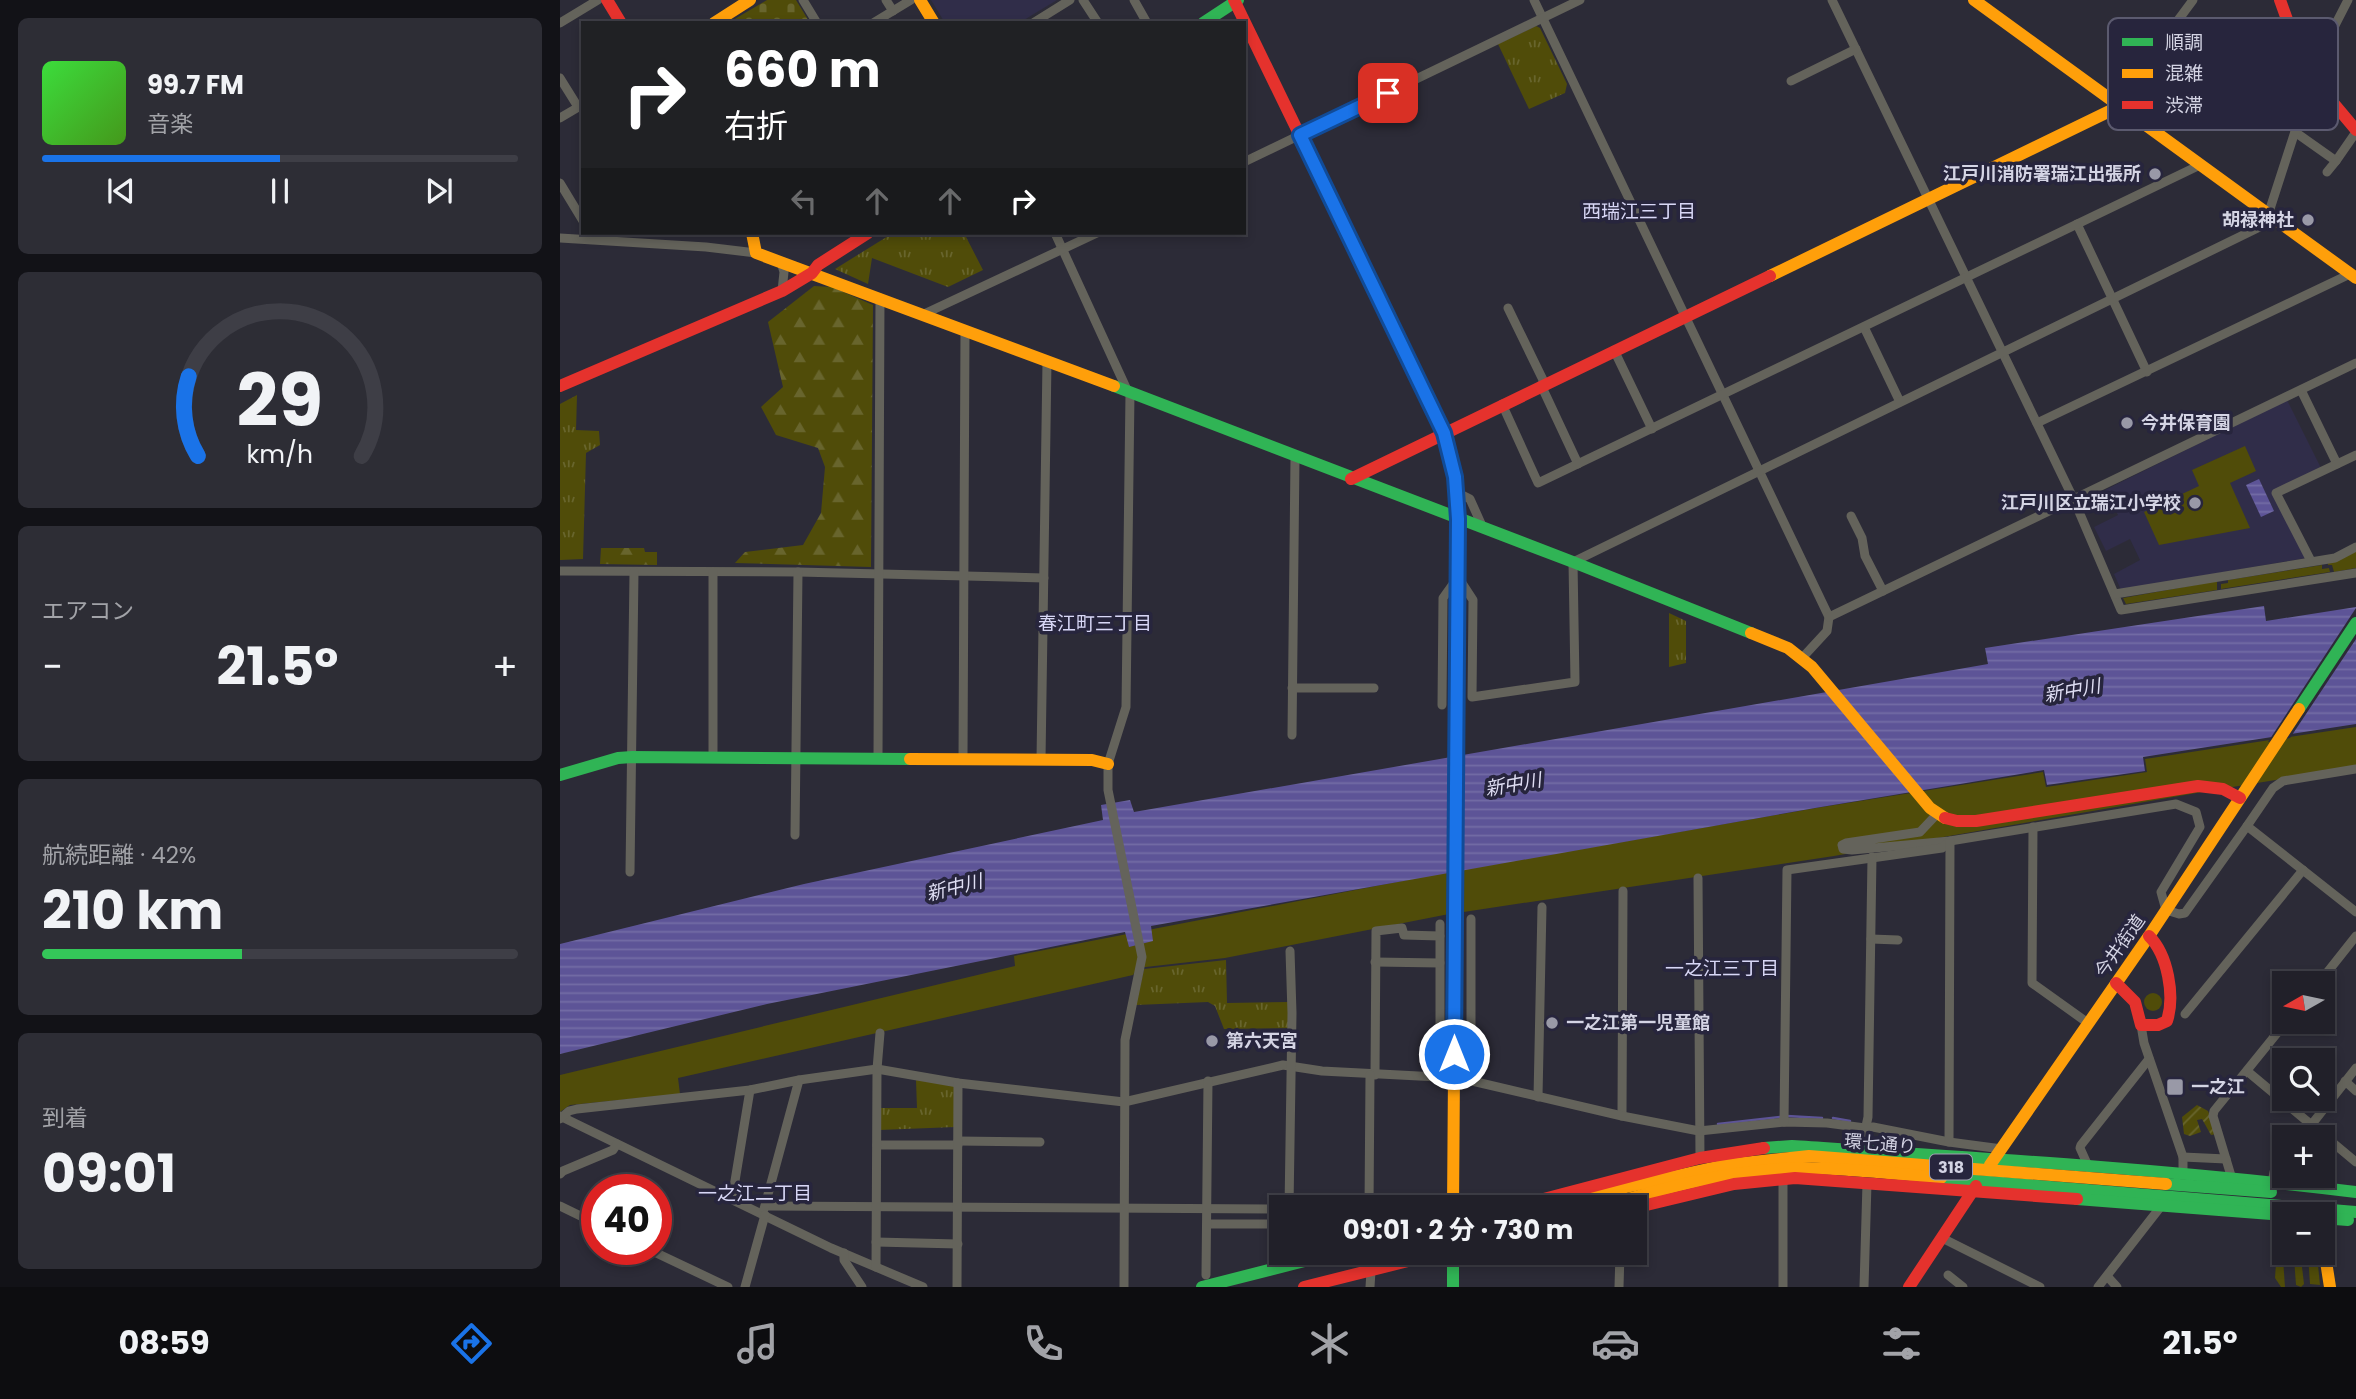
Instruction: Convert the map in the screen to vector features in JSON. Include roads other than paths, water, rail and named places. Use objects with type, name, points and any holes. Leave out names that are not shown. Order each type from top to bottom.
[{"type":"street","points":[[560,23],[598,0]]},
{"type":"street","points":[[607,0],[620,21]]},
{"type":"street","points":[[716,21],[750,0]]},
{"type":"street","points":[[803,0],[816,21]]},
{"type":"street","points":[[886,0],[893,11]]},
{"type":"street","points":[[876,21],[911,0]]},
{"type":"street","points":[[920,0],[933,21]]},
{"type":"street","points":[[1035,21],[1070,0]]},
{"type":"street","points":[[1083,0],[1097,21]]},
{"type":"street","points":[[1134,0],[1146,21]]},
{"type":"street","points":[[1534,0],[1829,617],[1827,631],[1807,662]]},
{"type":"street","points":[[1246,161],[1580,0]]},
{"type":"street","points":[[1832,0],[2074,499],[2121,610],[2356,573]]},
{"type":"street","points":[[2180,18],[2193,0]]},
{"type":"street","points":[[2280,0],[2287,18]]},
{"type":"street","points":[[2338,21],[2348,0]]},
{"type":"street","points":[[1206,21],[1236,1],[1246,21]]},
{"type":"street","points":[[1982,2],[2108,99]]},
{"type":"street","points":[[1246,22],[1444,433],[1455,477],[1458,519],[1458,697],[1453,1195]]},
{"type":"street","points":[[1791,81],[1856,49]]},
{"type":"street","points":[[560,78],[580,106],[560,118]]},
{"type":"street","points":[[2327,173],[2356,131],[2338,109]]},
{"type":"street","points":[[1351,479],[2108,110]]},
{"type":"street","points":[[2037,423],[2353,276],[2151,130]]},
{"type":"street","points":[[1573,562],[2113,299],[2271,218],[2295,132],[2336,161]]},
{"type":"street","points":[[1502,404],[1538,483],[2200,165]]},
{"type":"street","points":[[560,183],[579,206]]},
{"type":"street","points":[[2077,224],[2147,372]]},
{"type":"street","points":[[752,235],[756,253]]},
{"type":"street","points":[[560,386],[782,291],[812,274],[818,265],[862,235]]},
{"type":"street","points":[[1056,235],[1129,392],[1131,434],[1126,707],[1108,764],[1108,790],[1142,957],[1125,1040],[1124,1287]]},
{"type":"street","points":[[923,314],[1093,235]]},
{"type":"street","points":[[560,238],[590,236],[756,253],[1129,392],[1776,642],[1807,662],[1933,811],[1956,822],[2198,786],[2223,789],[2239,799]]},
{"type":"street","points":[[781,262],[784,272],[782,291]]},
{"type":"street","points":[[878,758],[880,298]]},
{"type":"street","points":[[1508,307],[1578,464]]},
{"type":"street","points":[[1864,327],[1900,402]]},
{"type":"street","points":[[962,760],[965,330]]},
{"type":"street","points":[[1614,350],[1652,429]]},
{"type":"street","points":[[1041,760],[1047,361]]},
{"type":"street","points":[[1829,617],[2356,363]]},
{"type":"street","points":[[2301,390],[2337,464]]},
{"type":"street","points":[[2311,561],[2276,493],[2356,455]]},
{"type":"street","points":[[1292,735],[1295,457]]},
{"type":"street","points":[[1456,492],[1470,499],[1483,528]]},
{"type":"street","points":[[1851,516],[1862,538],[1865,556],[1883,591]]},
{"type":"street","points":[[2115,594],[2335,558],[2356,547]]},
{"type":"street","points":[[1458,577],[1473,600],[1472,697],[1575,682],[1573,562]]},
{"type":"street","points":[[560,571],[798,572],[1044,578]]},
{"type":"street","points":[[630,872],[634,572]]},
{"type":"street","points":[[713,572],[713,757]]},
{"type":"street","points":[[795,835],[798,572]]},
{"type":"street","points":[[1442,705],[1443,598],[1458,577]]},
{"type":"street","name":"今井街道","points":[[1909,1287],[1972,1191],[2149,936],[2356,623]]},
{"type":"street","points":[[1292,688],[1374,688]]},
{"type":"street","points":[[560,775],[618,758],[632,757],[1092,760],[1108,764]]},
{"type":"street","points":[[1933,811],[1920,832],[1846,843],[1842,845],[1843,849],[1950,841],[2176,804],[2196,812],[2200,827],[2161,892],[2166,910],[2179,914],[2185,913],[2273,788],[2283,781],[2356,769]]},
{"type":"street","points":[[2246,825],[2356,912]]},
{"type":"street","points":[[2033,827],[2032,983],[2088,1023]]},
{"type":"street","points":[[1784,1122],[1787,870],[1942,848],[1950,841]]},
{"type":"street","points":[[1949,1143],[1950,841]]},
{"type":"street","points":[[1861,1149],[1868,1117],[1872,857]]},
{"type":"street","points":[[2185,1014],[2304,870]]},
{"type":"street","points":[[1698,877],[1700,1158]]},
{"type":"street","points":[[1622,1116],[1623,891]]},
{"type":"street","points":[[1538,1097],[1542,907]]},
{"type":"street","points":[[1454,1054],[1471,1030],[1471,919]]},
{"type":"street","points":[[1440,924],[1440,1031],[1454,1054]]},
{"type":"street","points":[[1369,1195],[1376,931],[1402,928],[1404,935],[1440,936]]},
{"type":"street","points":[[2141,1025],[2164,1023],[2170,1017],[2171,1010],[2162,955],[2149,936]]},
{"type":"street","points":[[2328,971],[2356,936]]},
{"type":"street","points":[[1871,939],[1898,940]]},
{"type":"street","points":[[1289,1195],[1292,1016],[1290,951]]},
{"type":"street","points":[[1375,962],[1440,963]]},
{"type":"street","points":[[2116,983],[2135,1002],[2149,1059],[2183,1157],[2183,1175]]},
{"type":"street","points":[[876,1267],[877,1069],[880,1033]]},
{"type":"street","points":[[2232,1179],[2213,1116],[2214,1111],[2276,1034]]},
{"type":"street","points":[[2089,1168],[2081,1145],[2149,1059]]},
{"type":"street","points":[[923,1287],[844,1253],[764,1212],[561,1117],[577,1109],[750,1090],[877,1069],[958,1083],[1124,1102],[1290,1065],[1322,1071],[1454,1079],[1699,1131],[1784,1122],[1827,1123],[1865,1128],[1872,1126],[1998,1154],[2089,1168],[2232,1179],[2279,1199]]},
{"type":"street","points":[[2247,1070],[2311,1125],[2356,1068]]},
{"type":"street","points":[[745,1287],[799,1080]]},
{"type":"street","points":[[2345,1081],[2356,1091]]},
{"type":"street","points":[[1208,1082],[1208,1208],[1204,1281],[1269,1264]]},
{"type":"street","points":[[957,1287],[958,1083]]},
{"type":"street","points":[[732,1199],[750,1090]]},
{"type":"street","points":[[877,1145],[1040,1142]]},
{"type":"street","points":[[560,1174],[613,1150],[617,1144]]},
{"type":"street","points":[[2335,1145],[2356,1162]]},
{"type":"street","points":[[1559,1195],[1700,1158],[1771,1146],[1998,1154]]},
{"type":"street","name":"環七通り","points":[[1638,1195],[1733,1162],[1809,1156],[2279,1199],[2356,1212]]},
{"type":"street","points":[[2183,1157],[2226,1159]]},
{"type":"street","points":[[1647,1196],[1783,1178],[2162,1205],[2279,1199]]},
{"type":"street","points":[[1783,1178],[1783,1287]]},
{"type":"street","points":[[1864,1287],[1867,1183]]},
{"type":"street","name":"環七通り","points":[[2279,1199],[2356,1193]]},
{"type":"street","points":[[2098,1287],[2162,1205]]},
{"type":"street","points":[[560,1206],[581,1216]]},
{"type":"street","points":[[764,1212],[877,1206],[1269,1209]]},
{"type":"street","points":[[2335,1219],[2356,1220]]},
{"type":"street","points":[[1207,1224],[1269,1224]]},
{"type":"street","points":[[1942,1238],[2040,1287]]},
{"type":"street","points":[[876,1242],[958,1244]]},
{"type":"street","points":[[844,1253],[844,1260],[862,1287]]},
{"type":"street","points":[[672,1261],[721,1286]]},
{"type":"street","points":[[1304,1287],[1394,1265]]},
{"type":"street","points":[[1453,1265],[1453,1287]]},
{"type":"street","points":[[1619,1287],[1620,1265]]},
{"type":"street","points":[[2327,1265],[2330,1287]]},
{"type":"street","points":[[1370,1287],[1371,1271]]},
{"type":"street","points":[[1948,1275],[1963,1287]]},
{"type":"street","points":[[2107,1276],[2117,1287]]},
{"type":"water","points":[[2259,479],[2274,511],[2261,517],[2246,485]]},
{"type":"water","name":"新中川","points":[[2264,606],[2266,621],[2356,607],[2356,724],[2143,757],[2145,771],[2047,785],[2044,770],[1151,926],[1153,941],[1129,947],[1125,932],[767,1004],[560,1054],[560,944],[804,884],[1103,820],[1101,805],[1130,800],[1134,812],[1988,664],[1985,648]]},
{"type":"waterway","points":[[1787,1116],[1822,1118]]},
{"type":"waterway","points":[[1718,1124],[1780,1117]]},
{"type":"waterway","points":[[1833,1118],[1850,1121]]},
{"type":"place","name":"江戸川消防署瑞江出張所","points":[[2155,174]]},
{"type":"place","name":"胡禄神社","points":[[2308,220]]},
{"type":"place","name":"今井保育園","points":[[2127,423]]},
{"type":"place","name":"江戸川区立瑞江小学校","points":[[2195,503]]},
{"type":"place","name":"一之江第一児童館","points":[[1552,1023]]},
{"type":"place","name":"第六天宮","points":[[1212,1041]]},
{"type":"place","name":"一之江","points":[[2175,1087]]},
{"type":"district","name":"西瑞江三丁目","points":[[1639,211]]},
{"type":"district","name":"春江町三丁目","points":[[1095,623]]},
{"type":"district","name":"一之江三丁目","points":[[1722,968]]},
{"type":"district","name":"一之江二丁目","points":[[755,1193]]}]
